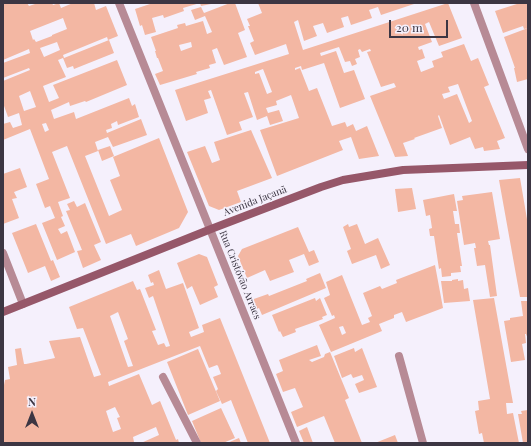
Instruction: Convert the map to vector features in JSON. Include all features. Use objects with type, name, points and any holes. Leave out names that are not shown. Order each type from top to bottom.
[{"type":"street","name":"Rua Cristóvão Arraes","points":[[119,3],[296,443]]},
{"type":"street","points":[[474,3],[528,149]]},
{"type":"street","name":"Avenida Jaçanã","points":[[3,312],[211,229],[343,180],[403,170],[528,165]]},
{"type":"street","points":[[3,253],[23,304]]},
{"type":"street","points":[[399,356],[423,443]]},
{"type":"street","points":[[163,377],[196,443]]},
{"type":"building","points":[[3,3],[27,3],[29,6],[35,4],[34,3],[52,3],[53,5],[59,3],[61,8],[73,3],[94,3],[96,10],[106,6],[118,36],[108,40],[107,37],[63,55],[64,58],[109,40],[114,53],[74,69],[73,66],[67,68],[63,58],[58,60],[66,77],[43,86],[49,102],[59,98],[53,85],[117,60],[127,85],[86,102],[85,101],[70,106],[69,102],[51,110],[54,119],[74,112],[76,119],[129,98],[132,106],[135,104],[139,117],[118,125],[117,121],[111,124],[112,128],[106,130],[107,133],[141,119],[147,135],[113,147],[108,137],[95,142],[98,151],[85,156],[109,216],[122,210],[110,180],[120,176],[113,157],[159,138],[188,212],[179,228],[136,246],[131,234],[106,244],[67,146],[52,152],[70,198],[58,202],[63,216],[61,217],[65,226],[58,229],[61,234],[67,231],[75,252],[57,260],[42,223],[55,218],[50,206],[45,208],[36,184],[49,179],[30,129],[3,140],[3,124],[10,122],[13,128],[22,125],[19,113],[8,117],[3,103],[3,81],[30,70],[29,68],[3,78],[3,63],[30,53],[29,49],[3,60]],"holes":[[[63,18],[67,29],[36,42],[34,39],[33,40],[30,31]],[[57,42],[60,50],[44,57],[40,48]],[[30,91],[36,107],[24,111],[19,96]],[[46,123],[49,130],[45,132],[42,124]]]},
{"type":"building","points":[[153,3],[200,3],[183,8],[184,11],[164,18],[163,15],[152,18],[156,32],[145,35],[142,25],[140,26],[135,9]]},
{"type":"building","points":[[200,3],[211,3],[211,4],[201,6]]},
{"type":"building","points":[[230,3],[235,3],[245,30],[238,33],[247,57],[224,65],[217,48],[212,50],[216,63],[209,65],[210,68],[196,72],[197,74],[160,85],[155,74],[163,71],[157,58],[151,37],[178,28],[177,25],[185,23],[186,26],[203,21],[207,34],[212,32],[205,16],[195,20],[191,10],[201,7],[204,13]],"holes":[[[191,42],[192,47],[181,51],[179,45]]]},
{"type":"building","points":[[258,3],[417,3],[381,15],[378,7],[369,10],[372,18],[351,25],[348,16],[341,18],[344,27],[327,33],[323,23],[313,26],[317,36],[304,41],[298,20],[294,22],[303,50],[448,3],[462,38],[439,46],[429,22],[425,24],[432,42],[418,47],[419,50],[422,49],[425,58],[417,61],[421,72],[434,67],[432,61],[443,57],[441,52],[464,44],[471,61],[478,58],[489,85],[484,87],[505,138],[497,141],[500,149],[484,151],[483,147],[475,149],[470,137],[450,145],[439,115],[442,128],[403,143],[408,156],[395,157],[370,96],[396,87],[394,83],[381,87],[367,52],[371,51],[370,49],[362,52],[360,49],[358,50],[360,57],[355,59],[357,64],[352,66],[350,61],[345,62],[339,47],[320,53],[321,56],[336,51],[344,73],[354,70],[365,99],[340,108],[324,63],[302,70],[301,66],[295,68],[295,70],[300,68],[309,91],[317,88],[332,126],[345,122],[347,127],[353,124],[356,131],[367,126],[379,156],[359,159],[351,137],[339,141],[343,150],[277,176],[260,130],[299,118],[291,95],[276,101],[277,105],[266,108],[268,113],[279,110],[283,121],[270,125],[267,116],[257,120],[248,92],[244,93],[253,117],[239,122],[242,130],[227,135],[211,90],[208,91],[211,98],[204,100],[208,113],[186,121],[175,90],[289,54],[286,44],[255,55],[250,43],[254,41],[247,19],[262,13]],"holes":[[[263,69],[272,92],[267,94],[259,73],[255,74],[255,72]],[[458,84],[472,121],[469,123],[457,94],[444,99],[442,94],[450,92],[448,87]]]},
{"type":"building","points":[[520,3],[528,3],[528,28],[524,29],[523,26],[503,33],[495,11]]},
{"type":"building","points":[[528,28],[528,79],[517,82],[515,68],[504,37]]},
{"type":"building","points":[[251,130],[272,178],[237,191],[241,202],[219,210],[209,206],[187,152],[205,146],[212,163],[220,160],[214,142]]},
{"type":"building","points":[[110,146],[114,156],[102,161],[98,150]]},
{"type":"building","points":[[20,168],[27,187],[14,192],[17,198],[12,199],[19,218],[3,224],[3,174]]},
{"type":"building","points":[[520,178],[528,225],[528,297],[520,297],[499,180]]},
{"type":"building","points":[[412,188],[416,209],[398,212],[395,189]]},
{"type":"building","points":[[492,192],[500,239],[488,241],[490,245],[497,296],[490,297],[485,265],[477,266],[474,248],[476,248],[475,243],[464,245],[457,201],[463,200],[462,196]]},
{"type":"building","points":[[454,194],[457,211],[453,211],[455,224],[459,224],[460,233],[457,233],[462,266],[460,266],[461,272],[451,273],[451,276],[442,277],[441,268],[439,269],[434,236],[430,236],[429,229],[432,228],[430,215],[426,216],[423,200]]},
{"type":"building","points":[[74,201],[77,207],[85,203],[101,242],[94,245],[101,260],[83,268],[77,251],[82,250],[66,211],[70,210],[67,204]]},
{"type":"building","points":[[36,224],[51,261],[53,260],[60,277],[51,281],[45,266],[28,273],[12,233]]},
{"type":"building","points":[[348,224],[349,227],[357,224],[365,244],[378,238],[390,265],[381,269],[376,255],[352,264],[347,251],[351,249],[343,227]]},
{"type":"building","points":[[298,227],[309,252],[314,250],[319,262],[309,266],[304,254],[289,260],[294,272],[270,281],[265,270],[247,278],[238,256],[242,249]]},
{"type":"building","points":[[199,254],[207,257],[218,285],[214,287],[218,297],[200,305],[192,286],[187,289],[177,263]]},
{"type":"building","points":[[435,265],[443,308],[406,322],[402,312],[394,315],[394,318],[379,324],[382,331],[331,352],[319,325],[335,318],[334,315],[332,316],[324,298],[330,295],[326,282],[342,275],[362,325],[370,322],[368,318],[372,316],[363,293],[380,286],[382,289],[397,283],[396,280]],"holes":[[[343,326],[346,333],[342,335],[339,327]]]},
{"type":"building","points":[[159,270],[166,289],[183,283],[199,328],[189,332],[191,337],[204,332],[202,325],[220,318],[270,443],[248,443],[231,400],[222,404],[216,391],[218,389],[213,377],[221,374],[218,366],[209,368],[200,346],[108,382],[109,386],[139,374],[152,405],[160,401],[176,440],[178,439],[179,443],[141,443],[159,435],[156,427],[133,437],[134,442],[131,443],[3,443],[3,390],[5,380],[10,379],[8,367],[17,365],[15,349],[21,348],[24,364],[26,364],[55,358],[49,341],[80,337],[94,377],[101,375],[83,328],[77,329],[69,307],[133,281],[137,290],[140,289],[156,330],[152,331],[158,345],[164,343],[166,347],[170,346],[153,296],[149,298],[145,288],[154,285],[153,282],[151,283],[148,275]],"holes":[[[118,312],[128,339],[124,341],[133,366],[128,367],[110,316]],[[115,407],[120,417],[117,418],[121,429],[113,432],[106,411]]]},
{"type":"building","points":[[320,273],[326,288],[262,315],[259,308],[254,310],[251,300],[268,294],[269,296],[307,281],[306,279]]},
{"type":"building","points":[[458,279],[458,281],[463,280],[464,289],[468,288],[470,301],[444,303],[441,281],[452,281]]},
{"type":"building","points":[[315,298],[316,301],[320,298],[327,315],[322,317],[323,319],[295,329],[296,332],[283,337],[280,331],[279,332],[272,315]]},
{"type":"building","points":[[494,298],[513,403],[506,403],[507,414],[513,413],[519,443],[484,443],[482,433],[479,434],[475,411],[479,410],[478,401],[490,399],[473,300]]},
{"type":"building","points":[[521,301],[528,301],[528,339],[525,334],[526,343],[522,344],[525,360],[511,362],[504,321],[510,320],[510,318],[523,316]]},
{"type":"building","points":[[317,345],[321,356],[309,360],[312,362],[324,357],[325,354],[330,352],[349,398],[345,400],[362,443],[335,443],[324,416],[297,427],[291,412],[303,407],[295,388],[283,392],[276,374],[283,371],[279,360]]},
{"type":"building","points":[[354,348],[355,352],[362,348],[377,387],[359,393],[355,384],[364,380],[362,375],[353,378],[351,374],[342,378],[334,356]]},
{"type":"building","points":[[198,349],[220,401],[188,415],[167,362]]},
{"type":"building","points":[[221,408],[235,438],[223,443],[201,443],[192,421]]},
{"type":"building","points":[[528,410],[528,443],[523,443],[518,414],[522,414],[521,411]]},
{"type":"building","points":[[307,427],[313,443],[304,443],[299,431]]},
{"type":"building","points":[[395,435],[398,443],[375,443]]},
{"type":"building","points":[[239,438],[241,443],[227,443]]}]
